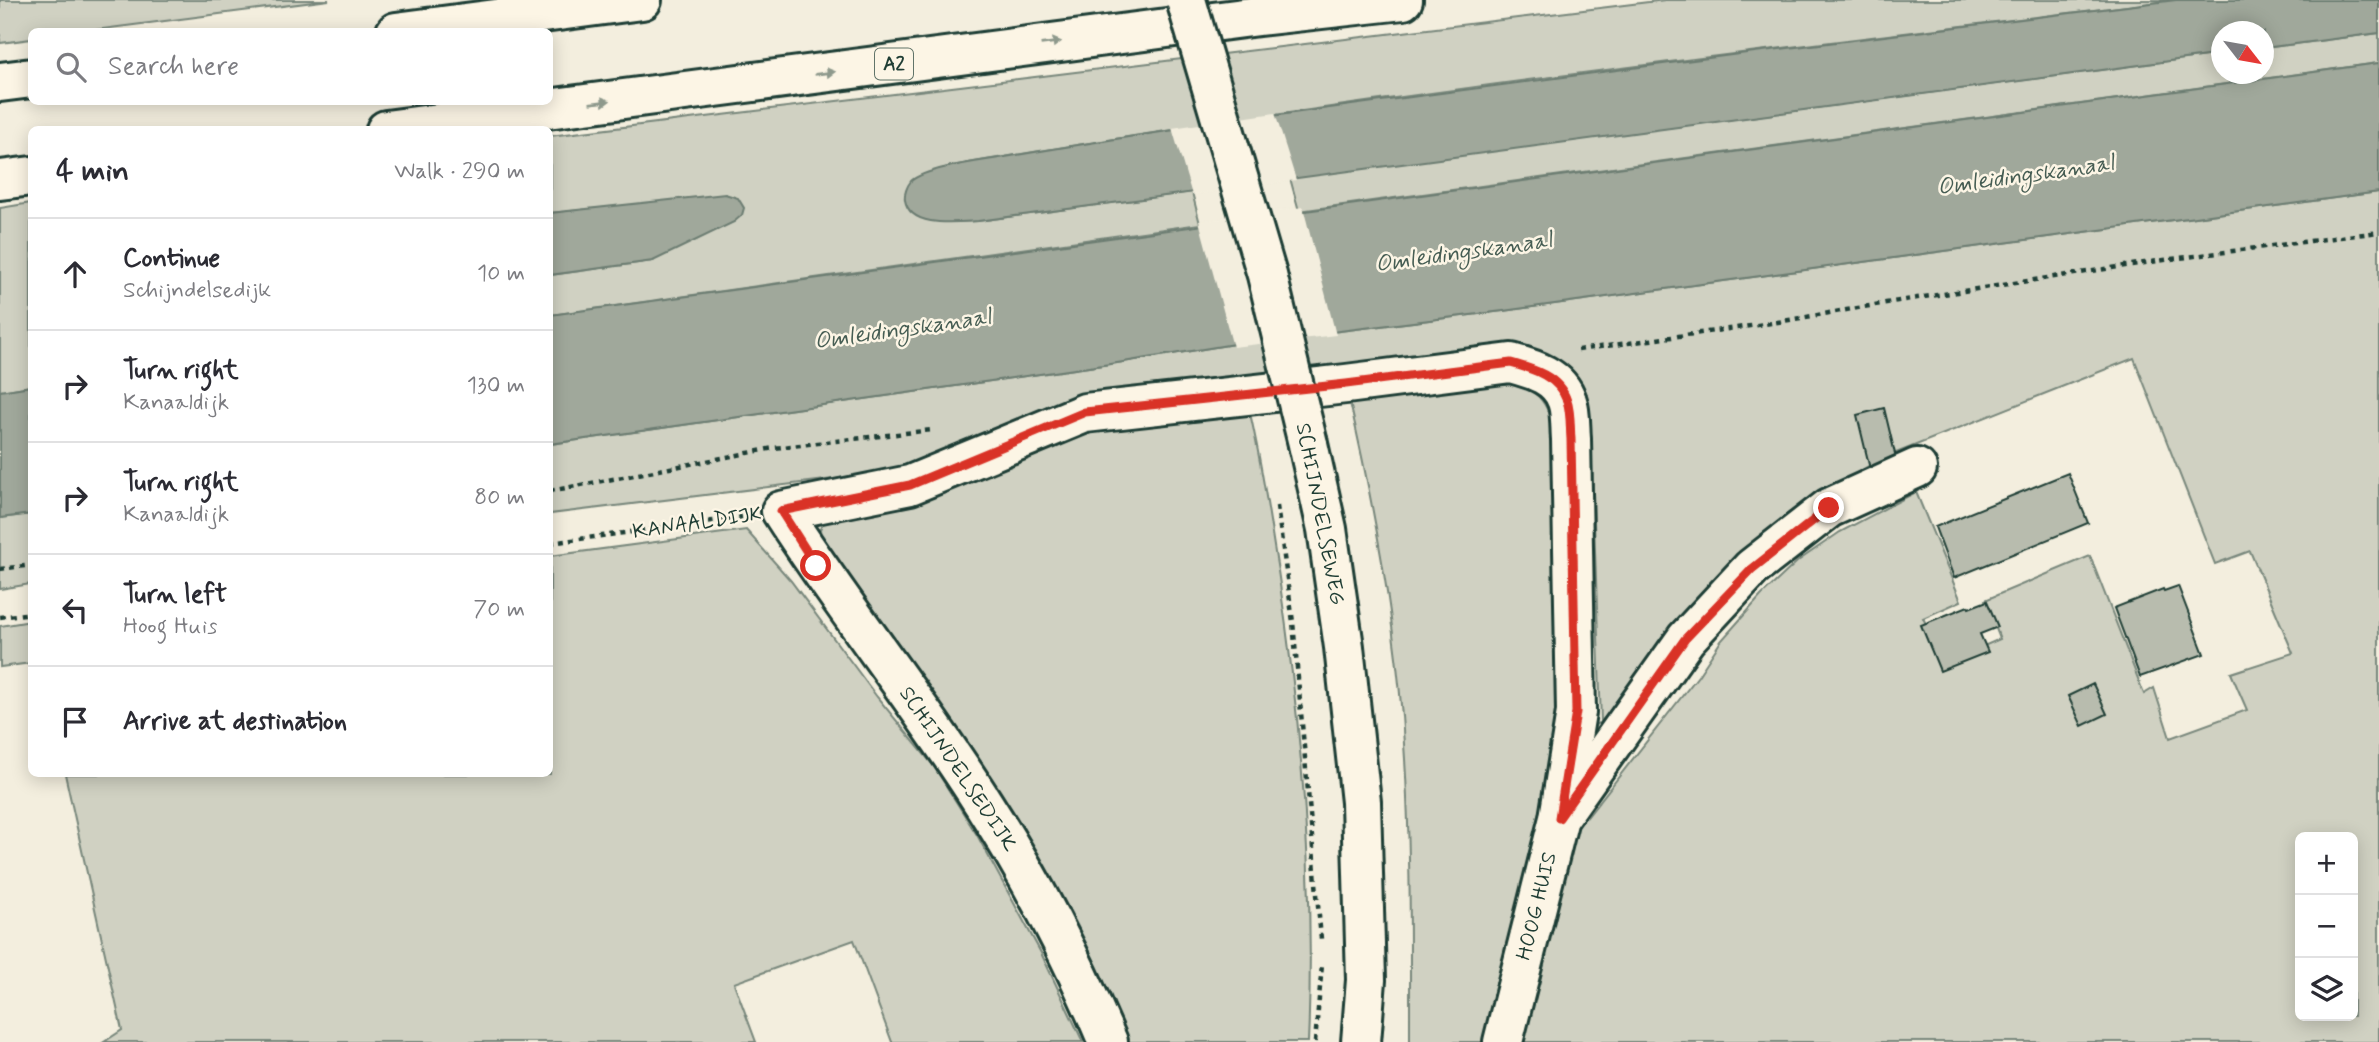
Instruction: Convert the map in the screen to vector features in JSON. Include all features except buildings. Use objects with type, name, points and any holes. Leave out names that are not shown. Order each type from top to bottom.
[{"type":"main road","points":[[427,28],[642,0]]},
{"type":"main road","name":"SCHIJNDELSEWEG","points":[[1186,0],[1267,275],[1327,529],[1344,647],[1361,802],[1366,980],[1361,1042]]},
{"type":"main road","name":"A2","points":[[417,126],[1259,16],[1403,0]]},
{"type":"main road","points":[[0,82],[28,78]]},
{"type":"main road","points":[[0,180],[28,176]]},
{"type":"main road","name":"KANAALDIJK","points":[[781,511],[910,485],[1085,412],[1511,363],[1536,369]]},
{"type":"main road","points":[[1536,369],[1558,385],[1567,401],[1571,439],[1576,712],[1559,818]]},
{"type":"main road","name":"HOOG HUIS","points":[[1503,1042],[1559,818],[1685,639],[1752,569],[1829,508],[1917,468]]},
{"type":"main road","name":"SCHIJNDELSEDIJK","points":[[781,511],[816,566],[929,721],[983,802],[1044,903],[1108,1042]]},
{"type":"path","points":[[1536,369],[1573,351],[1772,323],[2164,260],[2379,232]]},
{"type":"path","points":[[553,490],[775,447],[936,429]]},
{"type":"path","name":"SCHIJNDELSEWEG","points":[[1276,499],[1293,622],[1322,944]]},
{"type":"path","name":"KANAALDIJK","points":[[553,543],[781,511]]},
{"type":"path","points":[[0,569],[28,566]]},
{"type":"path","points":[[0,617],[28,613]]},
{"type":"path","points":[[1315,1042],[1323,957]]},
{"type":"shaded area","points":[[0,0],[329,0],[110,28],[28,28],[28,39],[0,43]]},
{"type":"shaded area","points":[[1665,0],[2176,0],[1409,96],[951,166],[926,174],[955,222],[1192,192],[1200,224],[553,315],[553,275],[653,261],[611,207],[553,213],[553,136]]},
{"type":"shaded area","points":[[2379,33],[2379,63],[2274,77],[2274,47]]},
{"type":"shaded area","points":[[2211,55],[2211,84],[2226,84],[1299,211],[1290,178]]},
{"type":"shaded area","points":[[2379,192],[2379,1042],[1507,1042],[1590,727],[1601,722],[1591,436],[1584,394],[1569,372],[1244,387],[907,470],[553,514],[553,444],[1234,344],[1503,311]],"holes":[[[2134,358],[2215,564],[2250,551],[2293,653],[2231,673],[2247,710],[2170,738],[2154,688],[2144,694],[2090,556],[1985,600],[2000,639],[1945,663],[1923,618],[1961,601],[1916,492],[1840,532],[1798,561],[1761,596],[1721,641],[1698,676],[1588,816],[1601,722],[1672,633],[1800,514],[1858,472],[1881,459]]]},
{"type":"shaded area","points":[[28,203],[28,386],[0,391],[0,208]]},
{"type":"shaded area","points":[[1506,380],[1524,386],[1540,398],[1547,409],[1552,431],[1560,641],[1559,691],[1552,757],[1536,839],[1484,1042],[1410,1042],[1409,856],[1401,700],[1384,570],[1349,398]]},
{"type":"shaded area","points":[[1249,409],[1278,571],[1300,747],[1310,924],[1308,1042],[1121,1042],[821,537],[820,529],[825,519],[1067,433]]},
{"type":"shaded area","points":[[28,514],[28,584],[0,589],[0,518]]},
{"type":"shaded area","points":[[746,530],[791,581],[877,697],[933,765],[977,835],[1041,953],[1083,1042],[892,1042],[854,940],[734,983],[756,1042],[104,1042],[122,1030],[66,777],[553,777],[553,556]]},
{"type":"shaded area","points":[[28,621],[28,663],[0,667],[0,626]]},
{"type":"water","points":[[2176,0],[2379,0],[2379,33],[2274,47],[2274,21],[2211,21],[2211,55],[978,221],[925,220],[909,209],[905,200],[911,181],[919,176],[970,163],[1301,112]]},
{"type":"water","name":"Omleidingskanaal","points":[[2379,63],[2379,192],[1503,311],[1234,344],[553,444],[553,315],[2227,84],[2274,84],[2274,77]]},
{"type":"water","points":[[725,194],[738,198],[744,208],[742,215],[734,222],[653,261],[553,275],[553,213]]},
{"type":"water","points":[[28,386],[28,514],[0,518],[0,391]]},
{"type":"pier","points":[[1275,113],[1296,180],[1192,195],[1172,128]]},
{"type":"pier","points":[[1303,207],[1336,335],[1233,347],[1199,221]]},
{"type":"route","points":[[816,566],[781,511],[910,485],[1085,412],[1511,363],[1536,369],[1558,385],[1567,401],[1571,439],[1576,712],[1559,818],[1685,639],[1752,569],[1829,508]]}]
